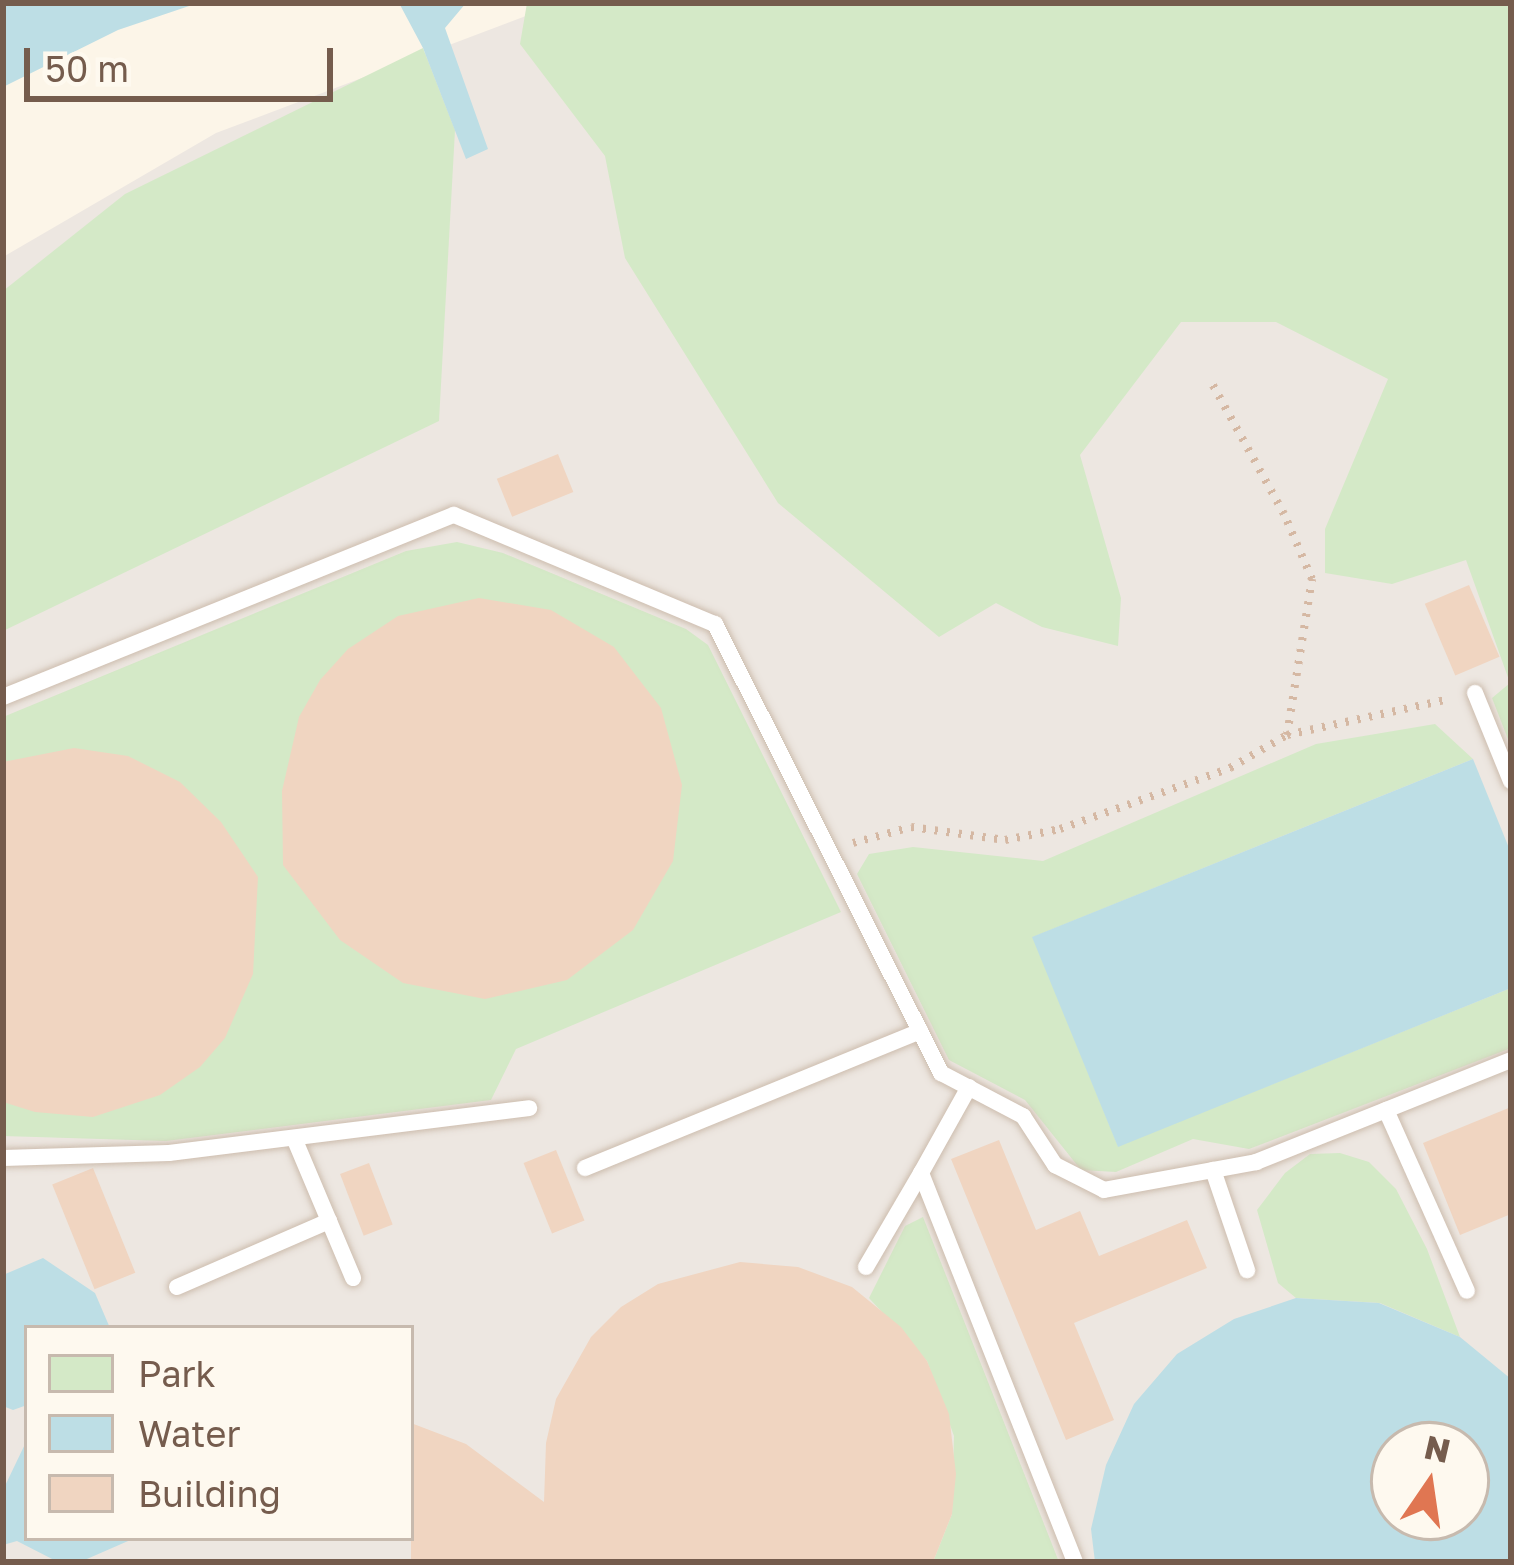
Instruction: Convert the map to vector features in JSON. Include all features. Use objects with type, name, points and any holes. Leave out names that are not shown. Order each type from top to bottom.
[{"type":"lane","points":[[3,698],[454,515],[715,624],[941,1073],[1024,1116],[1055,1165],[1104,1190],[1256,1162],[1511,1060]]},
{"type":"lane","points":[[1475,693],[1511,782]]},
{"type":"lane","points":[[586,1168],[920,1031]]},
{"type":"lane","points":[[866,1267],[969,1088]]},
{"type":"lane","points":[[3,1158],[169,1153],[529,1108]]},
{"type":"lane","points":[[1386,1110],[1468,1291]]},
{"type":"lane","points":[[295,1138],[353,1278]]},
{"type":"lane","points":[[1213,1170],[1247,1270]]},
{"type":"lane","points":[[921,1173],[1075,1562]]},
{"type":"lane","points":[[177,1287],[329,1221]]},
{"type":"path","points":[[1210,382],[1285,514],[1312,579],[1287,735]]},
{"type":"path","points":[[828,849],[911,827],[1005,840],[1060,829],[1230,768],[1287,735],[1475,693]]},
{"type":"shaded area","points":[[560,3],[1511,3],[1511,1562],[3,1562],[3,257],[216,133]]},
{"type":"green space","points":[[527,3],[1511,3],[1511,747],[1492,698],[1510,683],[1466,560],[1392,584],[1325,573],[1325,529],[1388,379],[1276,322],[1181,322],[1080,455],[1121,598],[1118,646],[1042,627],[996,603],[939,637],[778,503],[625,258],[605,156],[520,44]]},
{"type":"green space","points":[[423,48],[455,130],[439,421],[3,631],[3,291],[125,194]]},
{"type":"green space","points":[[457,542],[503,553],[686,629],[708,645],[841,912],[516,1049],[491,1100],[166,1141],[3,1136],[3,717],[406,551]]},
{"type":"green space","points":[[1435,724],[1473,759],[1033,937],[1118,1146],[1511,988],[1511,1048],[1249,1149],[1193,1139],[1116,1172],[1081,1170],[1025,1100],[949,1060],[857,874],[869,854],[913,847],[1043,861],[1316,744]]},
{"type":"green space","points":[[1340,1153],[1369,1162],[1396,1189],[1427,1249],[1460,1337],[1380,1303],[1296,1298],[1278,1283],[1257,1210],[1285,1173],[1310,1154]]},
{"type":"green space","points":[[923,1217],[1059,1562],[933,1562],[952,1514],[954,1436],[927,1361],[869,1298],[905,1226]]},
{"type":"water","points":[[3,3],[198,3],[118,30],[3,87]]},
{"type":"water","points":[[399,3],[466,3],[445,28],[488,149],[466,159],[423,48]]},
{"type":"water","points":[[1473,759],[1511,853],[1511,988],[1118,1147],[1032,937]]},
{"type":"water","points":[[43,1258],[95,1293],[109,1325],[24,1325],[24,1406],[13,1410],[3,1406],[3,1275]]},
{"type":"water","points":[[1296,1298],[1379,1303],[1460,1337],[1511,1379],[1511,1562],[1095,1562],[1091,1529],[1106,1465],[1134,1404],[1177,1354],[1234,1319]]},
{"type":"water","points":[[24,1446],[24,1541],[128,1541],[80,1562],[58,1562],[17,1541],[3,1545],[3,1490]]},
{"type":"building","points":[[558,454],[573,492],[512,517],[497,479]]},
{"type":"building","points":[[1469,585],[1499,657],[1455,676],[1425,604]]},
{"type":"building","points":[[479,598],[551,610],[614,647],[661,708],[682,785],[673,861],[633,930],[567,980],[485,999],[403,983],[340,940],[283,865],[282,791],[299,717],[320,680],[348,649],[398,616]]},
{"type":"building","points":[[74,748],[128,756],[180,782],[221,822],[258,877],[253,974],[225,1038],[200,1067],[160,1095],[93,1117],[35,1112],[3,1102],[3,762]]},
{"type":"building","points":[[1511,1107],[1511,1214],[1460,1235],[1423,1143]]},
{"type":"building","points":[[999,1140],[1036,1230],[1080,1211],[1099,1256],[1187,1220],[1207,1268],[1074,1323],[1114,1420],[1066,1440],[951,1159]]},
{"type":"building","points":[[556,1150],[584,1220],[552,1234],[524,1163]]},
{"type":"building","points":[[369,1163],[393,1225],[364,1236],[340,1174]]},
{"type":"building","points":[[93,1168],[135,1273],[95,1289],[52,1184]]},
{"type":"building","points":[[740,1262],[798,1267],[852,1287],[901,1327],[927,1361],[949,1414],[956,1474],[952,1514],[933,1562],[411,1562],[414,1424],[466,1444],[544,1502],[546,1443],[556,1399],[591,1337],[621,1307],[658,1284]]}]
